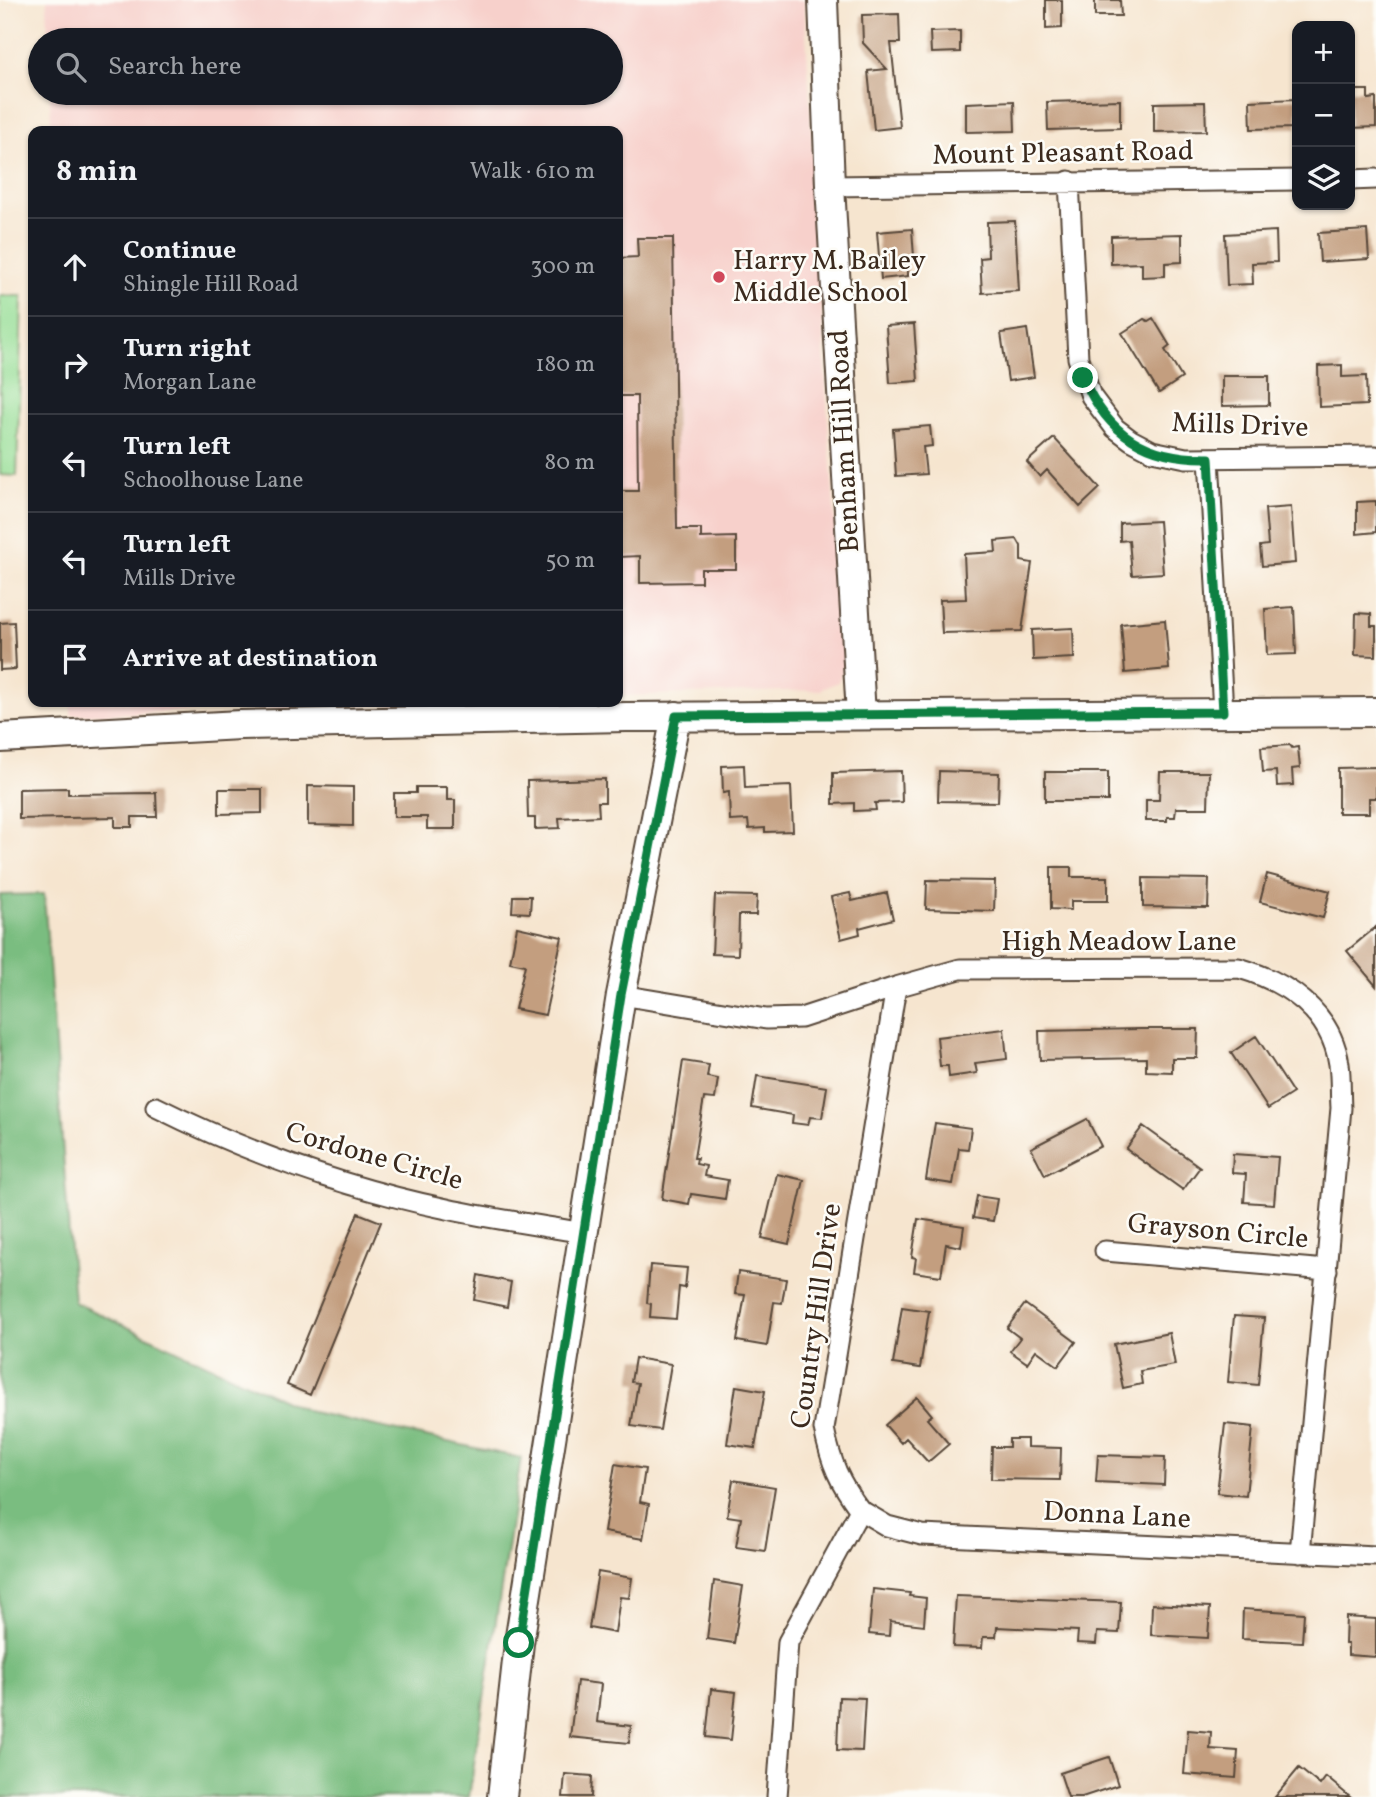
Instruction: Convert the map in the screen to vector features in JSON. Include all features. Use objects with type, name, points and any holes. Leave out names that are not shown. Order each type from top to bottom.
[{"type":"street","name":"Benham Hill Road","points":[[822,0],[830,186],[861,715]]},
{"type":"street","points":[[1355,180],[1376,179]]},
{"type":"street","name":"Mount Pleasant Road","points":[[830,186],[1292,180]]},
{"type":"street","name":"Mills Drive","points":[[1069,181],[1078,358],[1091,397],[1115,428],[1131,440],[1171,457],[1376,456]]},
{"type":"street","points":[[1209,458],[1223,712]]},
{"type":"street","points":[[0,738],[240,725],[676,716],[1376,712]]},
{"type":"street","points":[[502,1797],[519,1643],[621,995],[676,716]]},
{"type":"street","name":"High Meadow Lane","points":[[621,995],[766,1019],[801,1018],[895,987],[960,970],[1239,968],[1283,984],[1304,999],[1320,1018],[1332,1039],[1339,1063],[1341,1108],[1300,1553]]},
{"type":"street","name":"Country Hill Drive","points":[[860,1510],[845,1490],[832,1465],[824,1429],[895,987]]},
{"type":"street","name":"Cordone Circle","points":[[156,1107],[216,1137],[320,1175],[446,1209],[584,1233]]},
{"type":"street","name":"Grayson Circle","points":[[1105,1251],[1326,1270]]},
{"type":"street","points":[[777,1797],[788,1642],[860,1510]]},
{"type":"street","name":"Donna Lane","points":[[860,1510],[887,1526],[922,1535],[1376,1556]]},
{"type":"shaded area","name":"Harry M. Bailey Middle School","points":[[47,0],[804,0],[845,665],[838,682],[820,690],[623,696],[623,126],[51,126],[50,105],[623,105],[623,28],[48,28]]},
{"type":"shaded area","points":[[71,707],[309,707],[71,715]]},
{"type":"green space","points":[[0,296],[22,296],[17,476],[0,475]]},
{"type":"green space","points":[[44,894],[74,1302],[307,1411],[521,1458],[469,1797],[0,1797],[0,895]]},
{"type":"building","points":[[1046,0],[1062,0],[1062,28],[1046,29]]},
{"type":"building","points":[[1095,0],[1120,0],[1121,16],[1095,16]]},
{"type":"building","points":[[899,14],[900,43],[891,43],[900,127],[874,130],[868,71],[887,69],[863,43],[862,15]]},
{"type":"building","points":[[960,31],[960,52],[931,53],[930,32]]},
{"type":"building","points":[[1355,90],[1368,90],[1368,99],[1376,98],[1376,127],[1355,128]]},
{"type":"building","points":[[1292,99],[1292,128],[1251,129],[1250,101]]},
{"type":"building","points":[[1120,100],[1120,128],[1048,130],[1047,102]]},
{"type":"building","points":[[1014,101],[1015,131],[966,132],[966,103]]},
{"type":"building","points":[[1205,102],[1206,131],[1154,132],[1154,103]]},
{"type":"building","points":[[1015,221],[1019,291],[982,293],[980,258],[988,257],[987,222]]},
{"type":"building","points":[[912,229],[914,257],[907,258],[908,276],[881,279],[877,232]]},
{"type":"building","points":[[1367,230],[1369,259],[1320,262],[1318,233]]},
{"type":"building","points":[[1276,231],[1277,262],[1252,263],[1253,284],[1227,285],[1225,234]]},
{"type":"building","points":[[1182,234],[1182,262],[1165,263],[1165,276],[1142,277],[1142,263],[1111,264],[1111,236]]},
{"type":"building","points":[[637,238],[673,238],[677,529],[701,529],[701,538],[736,537],[736,569],[701,569],[701,582],[640,583],[640,556],[623,557],[623,491],[638,491],[637,396],[623,396],[623,258],[638,257]]},
{"type":"building","points":[[1153,318],[1170,346],[1165,350],[1182,378],[1159,393],[1122,333],[1144,319],[1148,321]]},
{"type":"building","points":[[914,324],[918,381],[890,383],[886,326]]},
{"type":"building","points":[[1027,329],[1034,377],[1008,381],[1001,333]]},
{"type":"building","points":[[1342,365],[1342,377],[1366,376],[1367,405],[1319,407],[1318,366]]},
{"type":"building","points":[[1222,376],[1269,376],[1269,405],[1222,406]]},
{"type":"building","points":[[930,426],[932,446],[923,447],[926,474],[896,476],[893,429]]},
{"type":"building","points":[[1054,438],[1100,488],[1080,507],[1047,470],[1040,477],[1027,462]]},
{"type":"building","points":[[1376,501],[1376,532],[1357,534],[1357,502]]},
{"type":"building","points":[[1291,507],[1295,563],[1262,566],[1260,546],[1268,545],[1265,509]]},
{"type":"building","points":[[1159,521],[1163,573],[1132,575],[1129,540],[1120,541],[1120,523]]},
{"type":"building","points":[[1017,539],[1021,546],[1021,561],[1032,563],[1022,631],[942,633],[940,600],[966,599],[964,554],[996,552],[995,541]]},
{"type":"building","points":[[1294,607],[1296,654],[1267,655],[1265,609]]},
{"type":"building","points":[[1356,613],[1371,614],[1371,626],[1376,626],[1376,656],[1355,655]]},
{"type":"building","points":[[1165,620],[1169,669],[1125,673],[1121,624]]},
{"type":"building","points":[[14,622],[16,669],[0,670],[0,623]]},
{"type":"building","points":[[1073,628],[1074,658],[1033,660],[1032,630]]},
{"type":"building","points":[[1290,745],[1292,748],[1298,747],[1300,768],[1292,769],[1293,785],[1277,786],[1276,771],[1263,772],[1261,747]]},
{"type":"building","points":[[744,765],[745,788],[791,786],[793,831],[765,832],[765,828],[749,829],[748,820],[730,821],[729,792],[723,793],[722,766]]},
{"type":"building","points":[[1376,767],[1376,798],[1369,798],[1369,813],[1338,813],[1338,768]]},
{"type":"building","points":[[901,771],[902,802],[875,803],[876,810],[854,811],[854,803],[833,804],[833,773]]},
{"type":"building","points":[[939,771],[999,773],[998,802],[938,801]]},
{"type":"building","points":[[1045,772],[1108,772],[1108,801],[1045,801]]},
{"type":"building","points":[[1160,772],[1209,772],[1208,808],[1176,808],[1175,817],[1167,817],[1167,821],[1146,821],[1146,800],[1159,800]]},
{"type":"building","points":[[605,779],[605,802],[598,802],[599,816],[559,818],[560,828],[535,829],[535,818],[528,818],[527,781]]},
{"type":"building","points":[[308,786],[353,787],[353,826],[308,825]]},
{"type":"building","points":[[416,787],[447,787],[447,800],[455,800],[455,829],[427,829],[427,817],[394,817],[394,793],[416,793]]},
{"type":"building","points":[[68,788],[68,794],[156,793],[157,817],[132,817],[132,827],[115,827],[115,817],[19,819],[19,789]]},
{"type":"building","points":[[219,789],[262,789],[262,813],[219,814]]},
{"type":"building","points":[[1051,867],[1071,867],[1071,877],[1108,877],[1108,901],[1071,901],[1071,910],[1051,909]]},
{"type":"building","points":[[1267,874],[1330,891],[1323,918],[1260,902]]},
{"type":"building","points":[[1143,878],[1209,879],[1208,908],[1143,907]]},
{"type":"building","points":[[927,880],[995,881],[994,911],[926,909]]},
{"type":"building","points":[[850,893],[852,901],[887,893],[893,919],[859,928],[860,934],[841,939],[831,897]]},
{"type":"building","points":[[715,895],[757,896],[756,915],[739,915],[738,955],[712,954]]},
{"type":"building","points":[[513,896],[531,896],[530,913],[512,912]]},
{"type":"building","points":[[517,927],[562,937],[545,1015],[515,1009],[525,965],[510,962]]},
{"type":"building","points":[[1376,927],[1376,986],[1347,951]]},
{"type":"building","points":[[1004,1029],[1007,1059],[975,1063],[977,1073],[949,1077],[948,1066],[940,1066],[937,1037]]},
{"type":"building","points":[[1198,1029],[1197,1058],[1172,1058],[1172,1072],[1146,1071],[1146,1058],[1040,1060],[1039,1031]]},
{"type":"building","points":[[1256,1036],[1293,1093],[1268,1109],[1231,1053]]},
{"type":"building","points":[[683,1061],[709,1065],[707,1077],[718,1079],[715,1099],[704,1098],[694,1158],[697,1158],[696,1164],[706,1166],[704,1176],[728,1180],[725,1199],[691,1194],[689,1204],[662,1199]]},
{"type":"building","points":[[757,1076],[827,1087],[822,1118],[810,1117],[808,1125],[792,1123],[793,1115],[752,1108]]},
{"type":"building","points":[[1087,1119],[1101,1146],[1045,1175],[1031,1148]]},
{"type":"building","points":[[935,1123],[971,1128],[968,1149],[959,1148],[953,1184],[926,1180]]},
{"type":"building","points":[[1143,1126],[1200,1167],[1183,1190],[1126,1149]]},
{"type":"building","points":[[1233,1154],[1278,1157],[1274,1204],[1244,1202],[1246,1174],[1232,1173]]},
{"type":"building","points":[[777,1174],[804,1180],[789,1244],[762,1238]]},
{"type":"building","points":[[977,1196],[997,1199],[993,1221],[973,1218]]},
{"type":"building","points":[[358,1213],[381,1222],[310,1395],[287,1385]]},
{"type":"building","points":[[918,1219],[964,1226],[961,1247],[946,1244],[941,1276],[914,1272],[916,1258],[912,1257]]},
{"type":"building","points":[[650,1265],[687,1268],[685,1288],[679,1287],[676,1319],[650,1317],[651,1304],[647,1303]]},
{"type":"building","points":[[738,1272],[786,1279],[782,1303],[774,1302],[767,1346],[737,1341],[745,1295],[735,1294]]},
{"type":"building","points":[[478,1275],[511,1282],[507,1307],[474,1300]]},
{"type":"building","points":[[1025,1304],[1076,1342],[1058,1366],[1036,1350],[1027,1363],[1010,1351],[1020,1338],[1007,1328]]},
{"type":"building","points":[[902,1307],[929,1311],[920,1368],[893,1364]]},
{"type":"building","points":[[1234,1316],[1264,1318],[1258,1385],[1228,1382]]},
{"type":"building","points":[[1169,1333],[1175,1365],[1140,1371],[1142,1384],[1123,1388],[1114,1344]]},
{"type":"building","points":[[635,1358],[671,1364],[660,1430],[631,1426],[638,1383],[631,1382]]},
{"type":"building","points":[[736,1386],[765,1391],[755,1448],[727,1444]]},
{"type":"building","points":[[917,1397],[932,1415],[927,1419],[949,1444],[928,1462],[906,1438],[901,1443],[885,1425]]},
{"type":"building","points":[[1225,1424],[1253,1427],[1246,1496],[1217,1493]]},
{"type":"building","points":[[1009,1439],[1027,1439],[1027,1447],[1061,1448],[1060,1480],[991,1479],[992,1447],[1009,1447]]},
{"type":"building","points":[[1098,1455],[1165,1457],[1164,1485],[1096,1482]]},
{"type":"building","points":[[615,1464],[645,1469],[640,1502],[649,1504],[643,1539],[604,1532]]},
{"type":"building","points":[[733,1480],[775,1487],[765,1551],[736,1547],[741,1518],[727,1516]]},
{"type":"building","points":[[598,1572],[632,1578],[629,1598],[620,1597],[615,1633],[589,1628]]},
{"type":"building","points":[[714,1581],[743,1586],[734,1643],[707,1639]]},
{"type":"building","points":[[873,1589],[910,1593],[909,1596],[926,1598],[924,1625],[890,1621],[889,1636],[869,1634]]},
{"type":"building","points":[[956,1596],[1121,1602],[1119,1633],[1097,1632],[1096,1644],[1077,1643],[1078,1631],[997,1627],[996,1637],[983,1637],[982,1648],[953,1647]]},
{"type":"building","points":[[1152,1604],[1210,1607],[1208,1638],[1151,1635]]},
{"type":"building","points":[[1243,1609],[1304,1613],[1302,1642],[1242,1639]]},
{"type":"building","points":[[1346,1617],[1376,1619],[1376,1657],[1348,1655],[1348,1644],[1345,1644]]},
{"type":"building","points":[[577,1681],[601,1684],[597,1722],[631,1726],[629,1743],[570,1737]]},
{"type":"building","points":[[711,1689],[736,1692],[731,1740],[706,1737]]},
{"type":"building","points":[[839,1697],[865,1698],[862,1751],[837,1750]]},
{"type":"building","points":[[1188,1730],[1211,1732],[1210,1749],[1238,1751],[1236,1778],[1184,1774]]},
{"type":"building","points":[[1109,1757],[1118,1785],[1082,1797],[1068,1797],[1060,1773]]},
{"type":"building","points":[[1299,1768],[1320,1785],[1326,1777],[1350,1797],[1275,1797]]},
{"type":"building","points":[[565,1774],[592,1776],[591,1797],[563,1797]]},
{"type":"place","name":"Harry M. Bailey Middle School","points":[[719,277]]},
{"type":"route","points":[[519,1643],[621,995],[676,716],[1223,712],[1209,458],[1171,457],[1131,440],[1101,413],[1083,378]]}]
